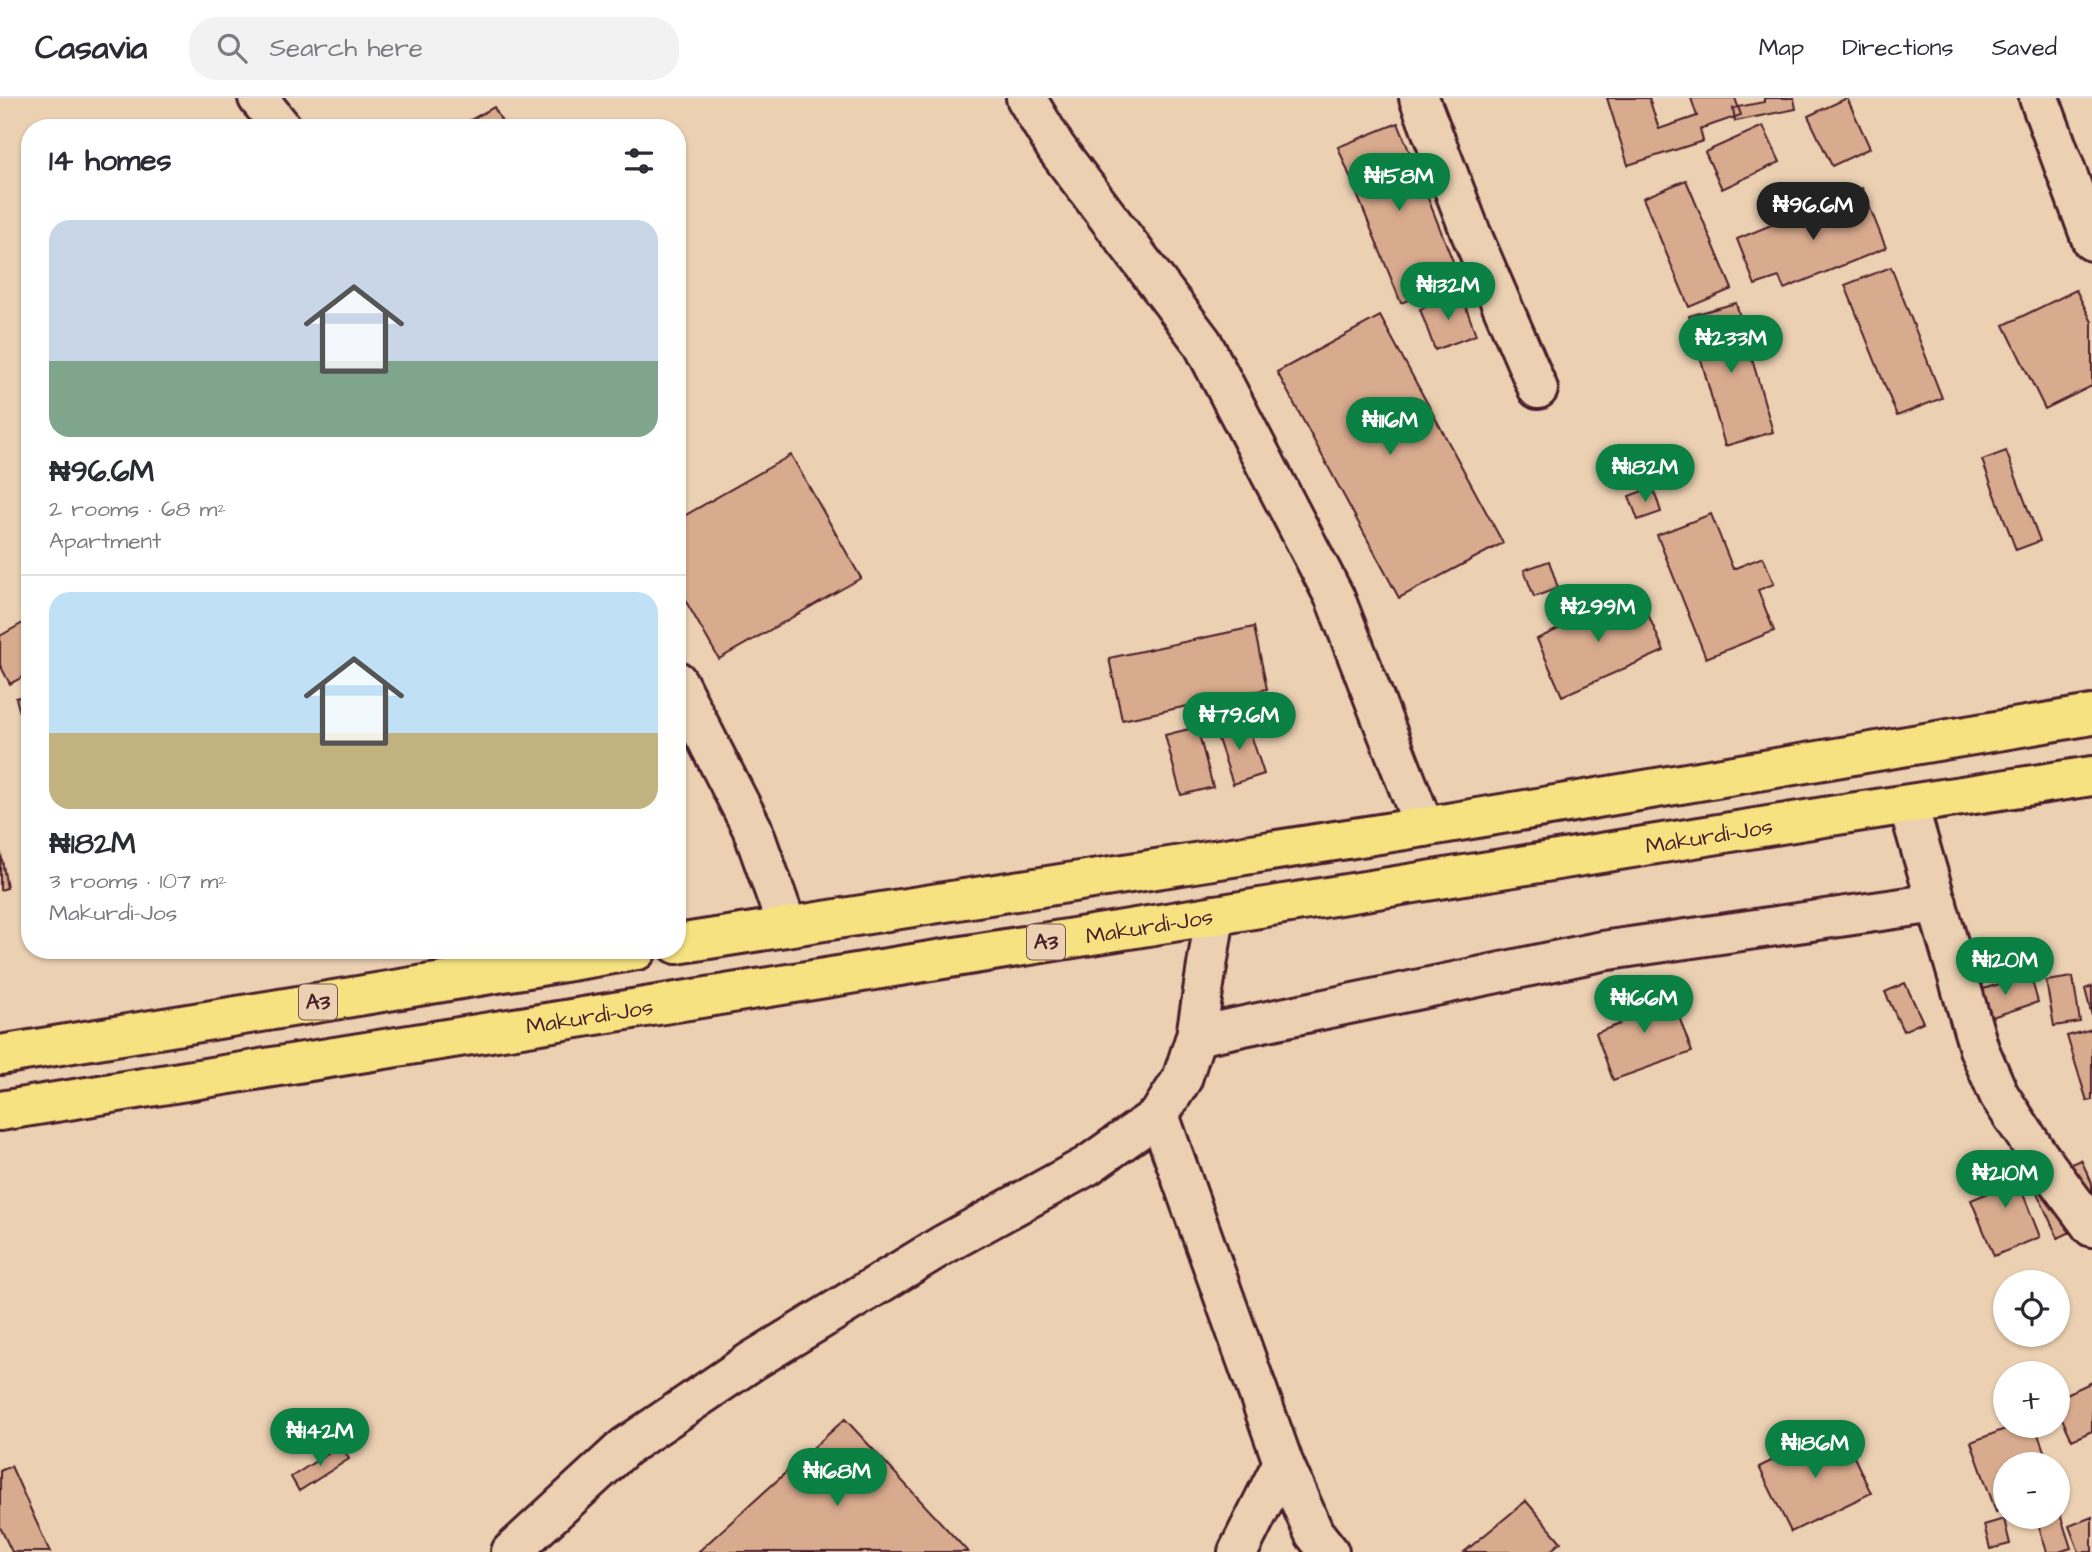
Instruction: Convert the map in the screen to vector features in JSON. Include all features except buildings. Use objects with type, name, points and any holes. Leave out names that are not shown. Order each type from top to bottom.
[{"type":"highway","points":[[686,943],[1424,827],[2092,715]]},
{"type":"highway","points":[[1818,761],[1824,817]]},
{"type":"highway","name":"Makurdi-Jos","points":[[0,1111],[2092,776]]},
{"type":"highway","name":"A3","points":[[0,1055],[581,959]]},
{"type":"street","points":[[258,98],[275,119]]},
{"type":"street","points":[[1026,98],[1056,148],[1202,342],[1335,598],[1424,827]]},
{"type":"street","points":[[1419,98],[1470,232],[1538,389]]},
{"type":"street","points":[[2039,98],[2092,241]]},
{"type":"street","points":[[686,699],[752,828],[787,926]]},
{"type":"street","points":[[1908,805],[1979,1049],[1999,1096],[2092,1227]]},
{"type":"street","points":[[1196,1036],[1602,951],[1937,903]]},
{"type":"street","points":[[511,1552],[625,1447],[740,1368],[943,1245],[1087,1166],[1160,1115],[1182,1079],[1196,1036],[1215,915]]},
{"type":"street","points":[[1160,1115],[1283,1462],[1314,1533],[1329,1552]]},
{"type":"street","points":[[1238,1552],[1283,1462]]}]
